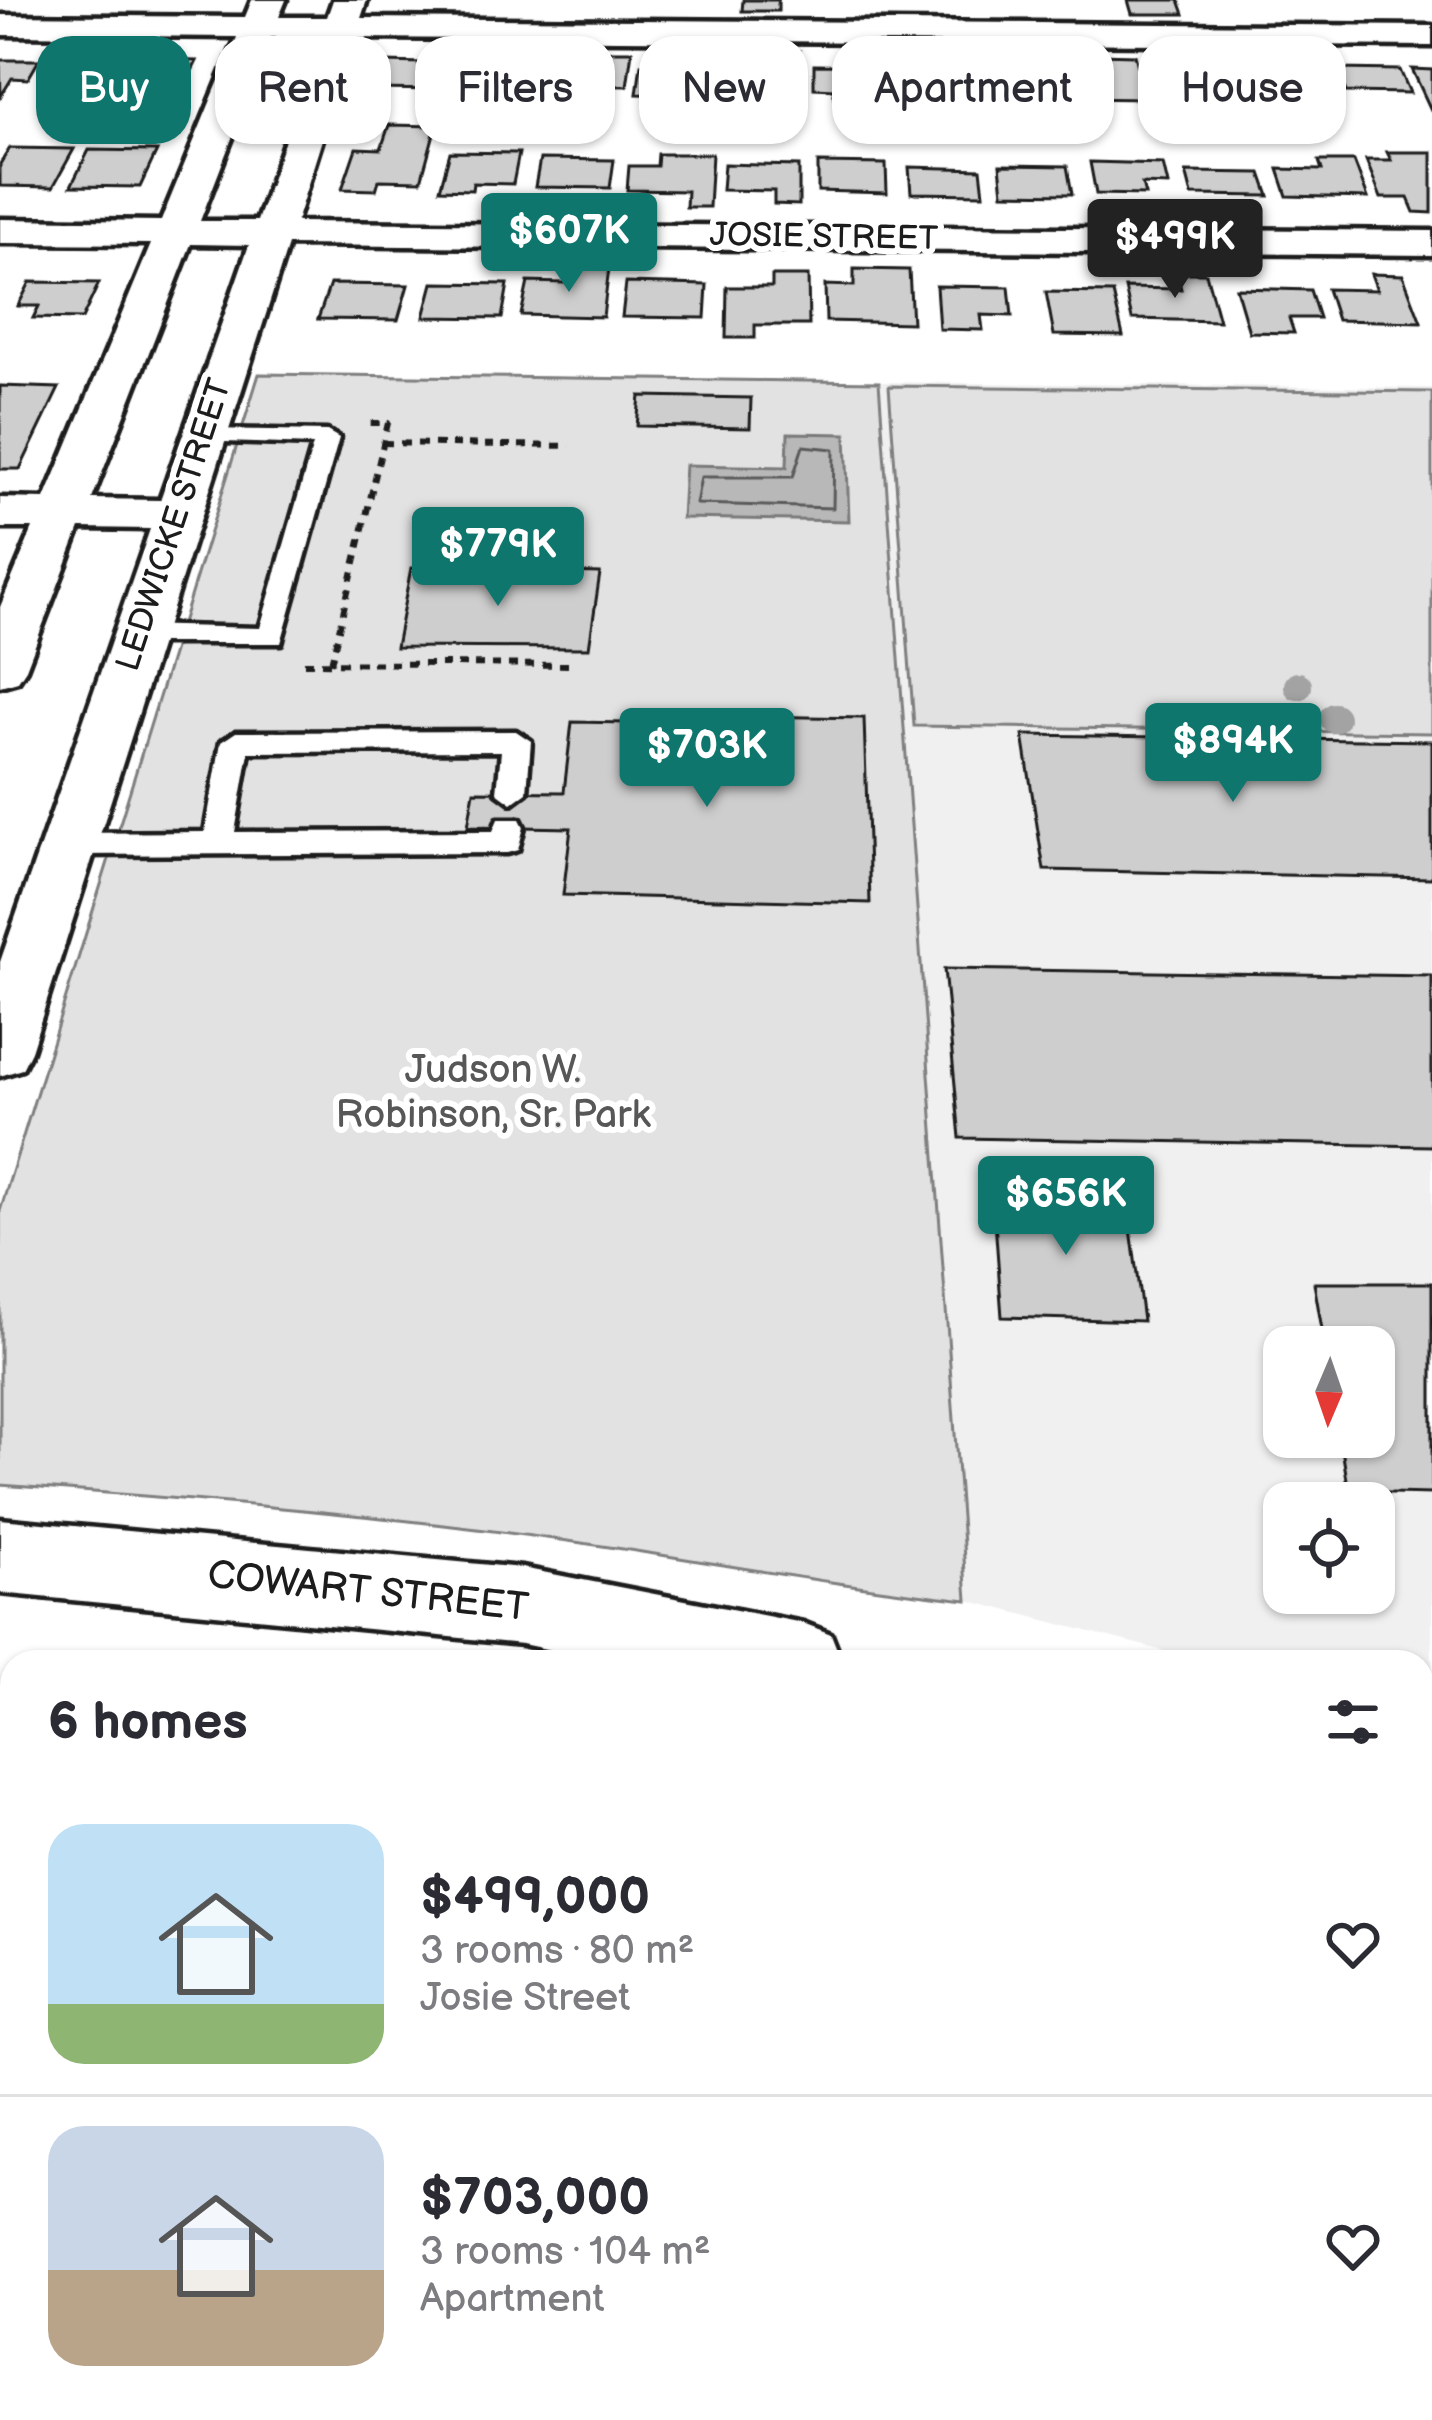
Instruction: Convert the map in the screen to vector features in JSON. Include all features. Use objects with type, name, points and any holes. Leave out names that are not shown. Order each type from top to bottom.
[{"type":"street","points":[[0,668],[264,13]]},
{"type":"street","points":[[0,25],[346,13],[1432,36]]},
{"type":"street","name":"LEDWICKE STREET","points":[[0,1051],[24,907],[68,844],[346,13]]},
{"type":"street","name":"JOSIE STREET","points":[[0,231],[1432,243]]},
{"type":"street","points":[[0,513],[177,514]]},
{"type":"street","name":"COWART STREET","points":[[0,1556],[522,1606],[743,1650]]},
{"type":"lane","points":[[137,634],[272,638],[327,438],[204,436]]},
{"type":"lane","points":[[218,843],[236,742],[516,741],[512,792]]},
{"type":"lane","points":[[68,844],[507,842],[509,827]]},
{"type":"path","points":[[382,443],[570,446]]},
{"type":"path","points":[[287,662],[576,665]]},
{"type":"shaded area","points":[[879,382],[1432,388],[1432,1650],[1160,1650],[967,1600]]},
{"type":"green space","name":"Judson W. Robinson, Sr. Park","points":[[259,374],[879,382],[967,1600],[463,1527],[0,1485],[0,1211]]},
{"type":"green space","points":[[889,386],[1432,392],[1432,733],[914,726]]},
{"type":"water","points":[[788,433],[846,434],[849,521],[682,518],[685,465],[787,467]]},
{"type":"building","points":[[743,0],[778,0],[778,11],[742,11]]},
{"type":"building","points":[[1128,0],[1179,0],[1184,14],[1132,14]]},
{"type":"building","points":[[615,51],[632,51],[627,86],[615,86]]},
{"type":"building","points":[[1114,54],[1135,55],[1138,99],[1114,99]]},
{"type":"building","points":[[0,60],[36,60],[28,79],[12,78],[1,96]]},
{"type":"building","points":[[391,62],[415,63],[415,90],[391,89]]},
{"type":"building","points":[[814,65],[832,65],[832,89],[814,88]]},
{"type":"building","points":[[1346,69],[1400,70],[1410,93],[1346,92]]},
{"type":"building","points":[[1412,69],[1432,70],[1432,110],[1431,110]]},
{"type":"building","points":[[391,125],[415,126],[415,144],[431,144],[421,181],[379,180],[376,190],[342,189],[356,148],[381,149],[383,144],[391,144]]},
{"type":"building","points":[[10,148],[74,149],[53,187],[0,186],[0,164]]},
{"type":"building","points":[[89,150],[157,151],[140,187],[71,186]]},
{"type":"building","points":[[450,152],[519,153],[513,184],[473,183],[472,190],[440,189]]},
{"type":"building","points":[[1387,152],[1432,152],[1432,213],[1414,212],[1408,198],[1381,198],[1366,160],[1391,160]]},
{"type":"building","points":[[658,154],[712,154],[709,207],[686,207],[687,191],[627,190],[629,166],[657,166]]},
{"type":"building","points":[[540,159],[614,160],[610,188],[535,187]]},
{"type":"building","points":[[1319,161],[1354,161],[1368,198],[1287,196],[1278,169],[1322,170]]},
{"type":"building","points":[[1090,162],[1163,164],[1168,185],[1142,184],[1145,195],[1096,194]]},
{"type":"building","points":[[818,163],[886,164],[887,193],[818,191]]},
{"type":"building","points":[[724,164],[799,166],[799,205],[774,204],[774,191],[722,190]]},
{"type":"building","points":[[1000,165],[1067,166],[1072,194],[1003,193]]},
{"type":"building","points":[[909,167],[981,169],[984,194],[911,193]]},
{"type":"building","points":[[1186,172],[1261,173],[1269,196],[1192,195]]},
{"type":"building","points":[[568,268],[609,268],[603,317],[521,315],[528,282],[565,283]]},
{"type":"building","points":[[854,269],[909,270],[912,323],[826,321],[825,285],[854,286]]},
{"type":"building","points":[[1177,273],[1206,273],[1219,321],[1132,319],[1125,288],[1181,289]]},
{"type":"building","points":[[1371,274],[1403,275],[1421,322],[1337,320],[1327,289],[1377,290]]},
{"type":"building","points":[[772,276],[808,276],[809,325],[755,325],[755,338],[726,338],[727,287],[772,287]]},
{"type":"building","points":[[30,282],[99,283],[82,319],[33,318],[39,306],[18,306]]},
{"type":"building","points":[[433,283],[508,284],[502,318],[424,317]]},
{"type":"building","points":[[626,283],[707,285],[705,318],[622,317]]},
{"type":"building","points":[[330,284],[408,285],[398,320],[318,319]]},
{"type":"building","points":[[936,286],[1009,287],[1012,316],[981,315],[983,330],[939,329]]},
{"type":"building","points":[[1236,288],[1310,290],[1319,318],[1289,318],[1294,333],[1249,332]]},
{"type":"building","points":[[1046,292],[1113,293],[1123,336],[1054,335]]},
{"type":"building","points":[[0,386],[59,388],[20,469],[0,469]]},
{"type":"building","points":[[640,396],[751,398],[750,428],[637,426]]},
{"type":"building","points":[[411,568],[600,573],[589,648],[396,647]]},
{"type":"building","points":[[688,715],[864,718],[870,903],[563,895],[571,828],[468,826],[474,791],[564,792],[572,722],[687,724]]},
{"type":"building","points":[[1023,735],[1432,741],[1432,878],[1044,870]]},
{"type":"building","points":[[944,969],[1432,976],[1432,1146],[960,1138]]},
{"type":"building","points":[[993,1194],[1127,1198],[1143,1321],[1002,1317]]},
{"type":"building","points":[[1314,1283],[1432,1283],[1432,1494],[1395,1493],[1395,1482],[1347,1482],[1343,1458],[1395,1458],[1395,1326],[1321,1326]]}]
